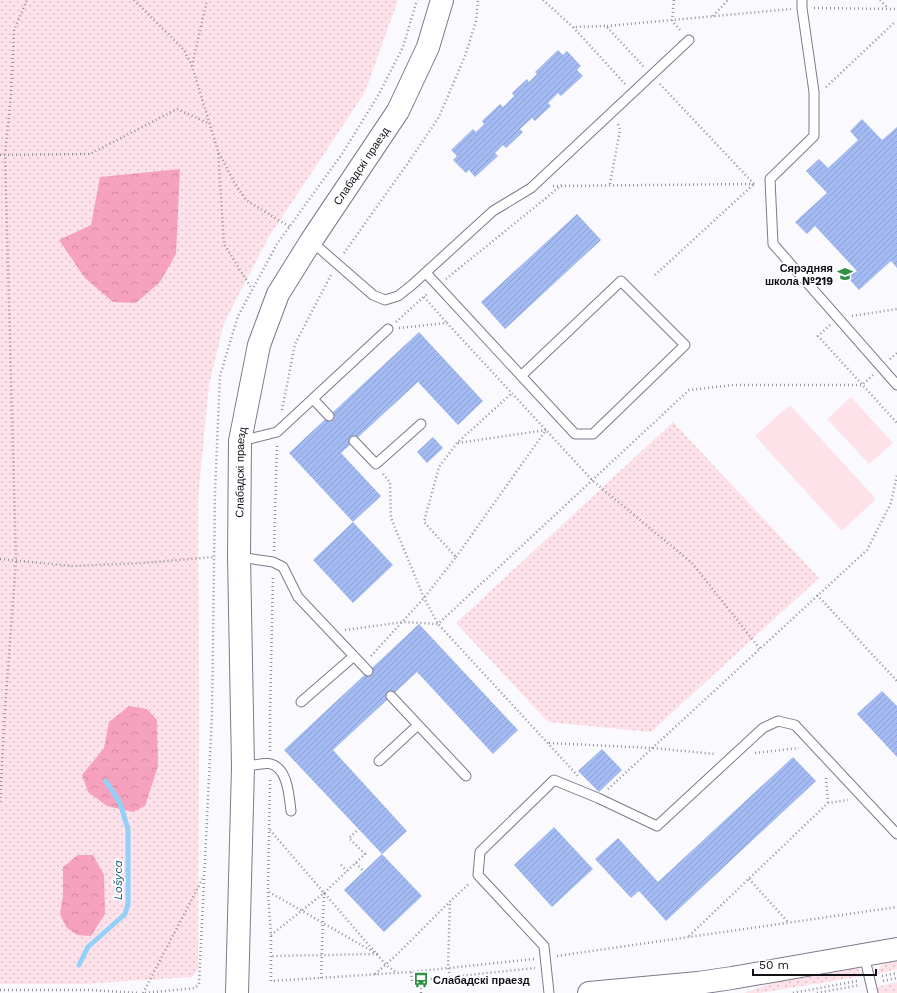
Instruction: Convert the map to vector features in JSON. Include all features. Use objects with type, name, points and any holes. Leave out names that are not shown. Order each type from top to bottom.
[{"type":"street","name":"Слабадскі праезд","points":[[237,993],[243,767],[239,557],[240,441],[259,345],[278,294],[311,241],[398,111],[428,47],[442,0]]},
{"type":"street","points":[[589,993],[698,983],[897,949]]},
{"type":"lane","points":[[802,4],[814,99],[814,136],[770,179],[773,244],[836,320],[882,367],[897,385]]},
{"type":"lane","points":[[311,241],[373,295],[385,300],[398,296],[493,211],[531,188],[689,40]]},
{"type":"lane","points":[[426,272],[438,286],[521,376],[575,434],[593,434],[685,345],[620,281],[521,376]]},
{"type":"lane","points":[[240,441],[277,432],[388,329]]},
{"type":"lane","points":[[313,399],[330,416]]},
{"type":"lane","points":[[354,441],[376,464],[421,424]]},
{"type":"lane","points":[[239,557],[273,562],[283,566],[298,596],[365,668]]},
{"type":"lane","points":[[301,702],[354,656]]},
{"type":"lane","points":[[391,696],[466,776]]},
{"type":"lane","points":[[549,993],[544,946],[478,875],[480,852],[554,780],[598,798],[657,826],[763,728],[778,721],[795,725],[897,834]]},
{"type":"lane","points":[[379,761],[418,725]]},
{"type":"lane","points":[[243,767],[271,764],[280,769],[288,785],[291,811]]},
{"type":"lane","points":[[864,955],[872,993]]},
{"type":"path","points":[[0,802],[16,561],[5,155],[11,95],[14,30],[27,0]]},
{"type":"path","points":[[134,0],[184,50],[192,66],[218,151],[234,182],[246,200],[290,227]]},
{"type":"path","points":[[192,66],[207,0]]},
{"type":"path","points":[[478,0],[476,21],[465,56],[439,117],[337,263],[295,344],[277,432],[270,715],[271,764],[268,892],[271,935],[271,981],[374,975],[448,967],[546,962]]},
{"type":"path","points":[[543,0],[573,27],[633,92]]},
{"type":"path","points":[[674,0],[672,21],[689,40]]},
{"type":"path","points":[[713,16],[728,0]]},
{"type":"path","points":[[880,0],[888,8]]},
{"type":"path","points":[[573,27],[672,21],[802,4],[897,9]]},
{"type":"path","points":[[814,99],[895,22]]},
{"type":"path","points":[[606,26],[754,184]]},
{"type":"path","points":[[0,155],[90,154],[177,109],[210,124]]},
{"type":"path","points":[[610,184],[620,130],[616,109]]},
{"type":"path","points":[[218,151],[224,244],[252,290]]},
{"type":"path","points":[[531,188],[562,185],[610,184],[754,184]]},
{"type":"path","points":[[655,275],[754,184]]},
{"type":"path","points":[[388,329],[424,297],[562,185]]},
{"type":"path","points":[[424,297],[593,480],[692,563],[760,648]]},
{"type":"path","points":[[897,309],[836,320],[818,336],[897,423]]},
{"type":"path","points":[[388,329],[447,323]]},
{"type":"path","points":[[331,632],[403,622],[438,624],[689,390],[733,385],[862,385],[897,353]]},
{"type":"path","points":[[456,557],[424,522],[439,467],[457,443],[512,392]]},
{"type":"path","points":[[457,443],[546,430]]},
{"type":"path","points":[[365,668],[424,598],[456,557],[546,430]]},
{"type":"path","points":[[376,464],[390,482],[391,518],[424,598],[438,624],[598,798],[867,550],[891,503],[897,475]]},
{"type":"path","points":[[0,559],[72,566],[143,563],[214,557]]},
{"type":"path","points":[[817,595],[897,680]]},
{"type":"path","points":[[549,743],[652,748],[733,756],[802,748]]},
{"type":"path","points":[[826,772],[828,803]]},
{"type":"path","points":[[688,937],[828,803],[851,800]]},
{"type":"path","points":[[271,935],[324,893],[365,854],[349,838],[359,829]]},
{"type":"path","points":[[270,830],[386,965],[397,973]]},
{"type":"path","points":[[356,863],[364,872]]},
{"type":"path","points":[[341,865],[347,871]]},
{"type":"path","points":[[374,975],[386,965],[450,900],[478,875]]},
{"type":"path","points":[[144,993],[204,876]]},
{"type":"path","points":[[750,879],[789,922]]},
{"type":"path","points":[[268,892],[377,954]]},
{"type":"path","points":[[321,978],[324,893]]},
{"type":"path","points":[[450,900],[448,967],[450,977]]},
{"type":"path","points":[[411,972],[412,981],[450,977],[688,937],[897,907]]},
{"type":"path","points":[[271,956],[377,954]]},
{"type":"path","points":[[793,993],[897,973]]},
{"type":"path","points":[[421,980],[422,993]]},
{"type":"path","points":[[144,993],[195,988],[199,984]]},
{"type":"path","points":[[0,990],[90,990],[139,993]]},
{"type":"shaded area","points":[[0,0],[398,0],[365,92],[267,240],[224,323],[209,385],[198,499],[198,970],[192,977],[81,984],[0,984]]},
{"type":"shaded area","points":[[851,397],[893,443],[869,464],[827,419]]},
{"type":"shaded area","points":[[790,405],[876,499],[842,531],[755,436]]},
{"type":"shaded area","points":[[673,422],[819,578],[651,732],[548,722],[456,623]]},
{"type":"shaded area","points":[[897,959],[897,969],[877,974],[878,970],[884,963]]},
{"type":"shaded area","points":[[853,967],[858,968],[864,976],[759,993],[744,993],[785,979]]},
{"type":"shaded area","points":[[897,982],[897,993],[878,993],[877,987]]},
{"type":"green space","points":[[180,169],[176,254],[160,282],[136,303],[113,302],[85,278],[59,240],[91,225],[100,177]]},
{"type":"green space","points":[[129,706],[147,709],[157,720],[158,766],[145,806],[133,812],[107,806],[88,792],[82,775],[104,748],[109,722]]},
{"type":"green space","points":[[78,855],[93,855],[104,875],[105,914],[91,936],[77,935],[66,927],[60,914],[63,896],[63,867]]},
{"type":"building","points":[[558,50],[563,55],[567,51],[581,66],[577,70],[583,76],[561,96],[558,93],[548,103],[551,106],[535,121],[532,118],[520,129],[523,132],[506,148],[503,145],[495,153],[498,156],[475,177],[469,170],[466,173],[453,160],[457,156],[451,150],[473,129],[476,132],[484,124],[482,121],[500,104],[503,107],[514,96],[512,93],[527,79],[529,82],[537,74],[535,72]]},
{"type":"building","points":[[862,119],[882,140],[897,127],[897,268],[891,261],[859,290],[848,278],[856,270],[815,226],[807,234],[795,222],[827,193],[806,171],[819,159],[828,168],[858,140],[850,131]]},
{"type":"building","points":[[577,214],[601,240],[505,329],[481,302]]},
{"type":"building","points":[[419,332],[483,401],[458,425],[418,382],[341,453],[381,496],[353,522],[289,453]]},
{"type":"building","points":[[433,437],[443,448],[427,463],[417,452]]},
{"type":"building","points":[[353,522],[393,565],[353,603],[313,560]]},
{"type":"building","points":[[419,624],[518,730],[493,754],[417,672],[333,750],[407,831],[382,854],[284,750]]},
{"type":"building","points":[[882,691],[897,706],[897,757],[857,714]]},
{"type":"building","points":[[602,749],[622,770],[599,792],[578,771]]},
{"type":"building","points":[[793,757],[816,781],[666,921],[639,891],[631,898],[595,859],[618,838],[658,882]]},
{"type":"building","points":[[554,827],[593,869],[552,907],[514,865]]},
{"type":"building","points":[[382,854],[422,896],[384,932],[344,890]]},
{"type":"waterway","name":"Lošyca","points":[[79,965],[88,947],[125,914],[128,904],[128,829],[120,803],[106,781]]},
{"type":"place","name":"Сярэдняя школа №219","points":[[845,274]]},
{"type":"place","name":"Слабадскі праезд","points":[[421,980]]}]
